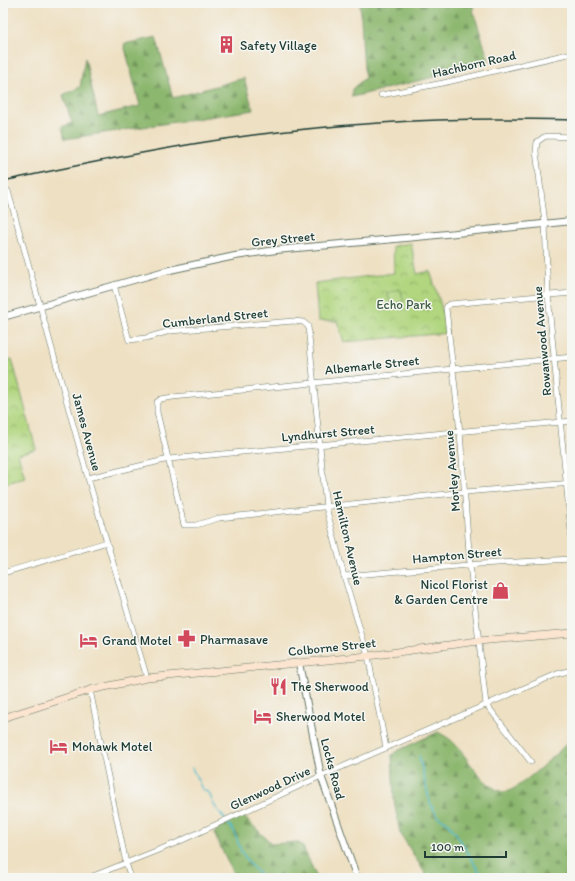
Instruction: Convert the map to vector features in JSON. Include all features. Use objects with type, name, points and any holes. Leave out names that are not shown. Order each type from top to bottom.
[{"type":"main road","name":"Colborne Street","points":[[3,718],[90,690],[147,678],[368,656],[478,642],[572,634]]},
{"type":"street","name":"Hachborn Road","points":[[381,95],[443,83],[572,53]]},
{"type":"street","name":"Rowanwood Avenue","points":[[572,137],[548,136],[537,142],[536,151],[545,223],[548,295],[569,483],[572,542]]},
{"type":"street","name":"James Avenue","points":[[8,191],[88,478],[147,678]]},
{"type":"street","name":"Grey Street","points":[[3,317],[194,264],[259,252],[572,221]]},
{"type":"street","name":"Cumberland Street","points":[[114,285],[129,340],[146,338],[170,331],[294,321],[306,323],[309,328]]},
{"type":"street","points":[[548,295],[572,293]]},
{"type":"street","name":"Morley Avenue","points":[[486,704],[470,565],[454,368],[446,311],[447,306],[453,304],[548,295]]},
{"type":"street","name":"Hamilton Avenue","points":[[309,328],[326,507],[344,576],[368,656],[386,748]]},
{"type":"street","name":"Albemarle Street","points":[[169,459],[157,405],[157,402],[160,399],[314,382],[572,357]]},
{"type":"street","name":"Lyndhurst Street","points":[[88,478],[169,459],[572,421]]},
{"type":"street","points":[[169,459],[184,526],[196,525],[219,518],[465,492],[569,483]]},
{"type":"street","points":[[3,573],[107,542]]},
{"type":"street","name":"Hampton Street","points":[[344,576],[470,565],[572,559]]},
{"type":"street","name":"Locks Road","points":[[299,663],[321,776],[357,878]]},
{"type":"street","name":"Glenwood Drive","points":[[88,878],[176,843],[321,776],[486,704],[557,674],[572,670]]},
{"type":"street","points":[[90,690],[126,863],[131,878]]},
{"type":"street","points":[[486,704],[532,762]]},
{"type":"green space","points":[[360,3],[473,3],[473,10],[489,61],[434,77],[352,97],[352,89],[365,78]]},
{"type":"green space","points":[[156,37],[173,98],[244,78],[253,110],[65,139],[62,127],[72,123],[63,95],[80,87],[85,58],[98,116],[140,106],[124,44]]},
{"type":"green space","name":"Echo Park","points":[[411,243],[417,274],[430,271],[448,333],[344,342],[337,321],[318,321],[315,283],[394,273],[393,246]]},
{"type":"green space","points":[[400,289],[404,301],[391,305],[387,293]]},
{"type":"green space","points":[[12,359],[36,449],[18,454],[25,478],[3,484],[3,361]]},
{"type":"green space","points":[[438,732],[453,742],[482,778],[497,790],[505,792],[511,790],[529,778],[572,739],[572,878],[428,878],[400,833],[394,800],[392,755],[397,751]]},
{"type":"green space","points":[[242,815],[272,844],[298,842],[303,847],[317,878],[235,878],[214,833],[226,821]]},
{"type":"waterway","points":[[419,756],[430,803],[438,817],[446,821],[457,835],[483,878]]},
{"type":"waterway","points":[[192,768],[202,789],[209,793],[214,805],[234,831],[241,851],[251,866],[264,878]]},
{"type":"waterway","points":[[570,878],[572,866]]},
{"type":"railway","points":[[3,181],[185,145],[309,129],[373,123],[436,120],[572,120]]},
{"type":"place","name":"Safety Village","points":[[227,45]]},
{"type":"place","name":"Nicol Florist & Garden Centre","points":[[501,591]]},
{"type":"place","name":"Pharmasave","points":[[187,639]]},
{"type":"place","name":"Grand Motel","points":[[89,640]]},
{"type":"place","name":"The Sherwood","points":[[278,686]]},
{"type":"place","name":"Sherwood Motel","points":[[263,716]]},
{"type":"place","name":"Mohawk Motel","points":[[59,746]]}]
